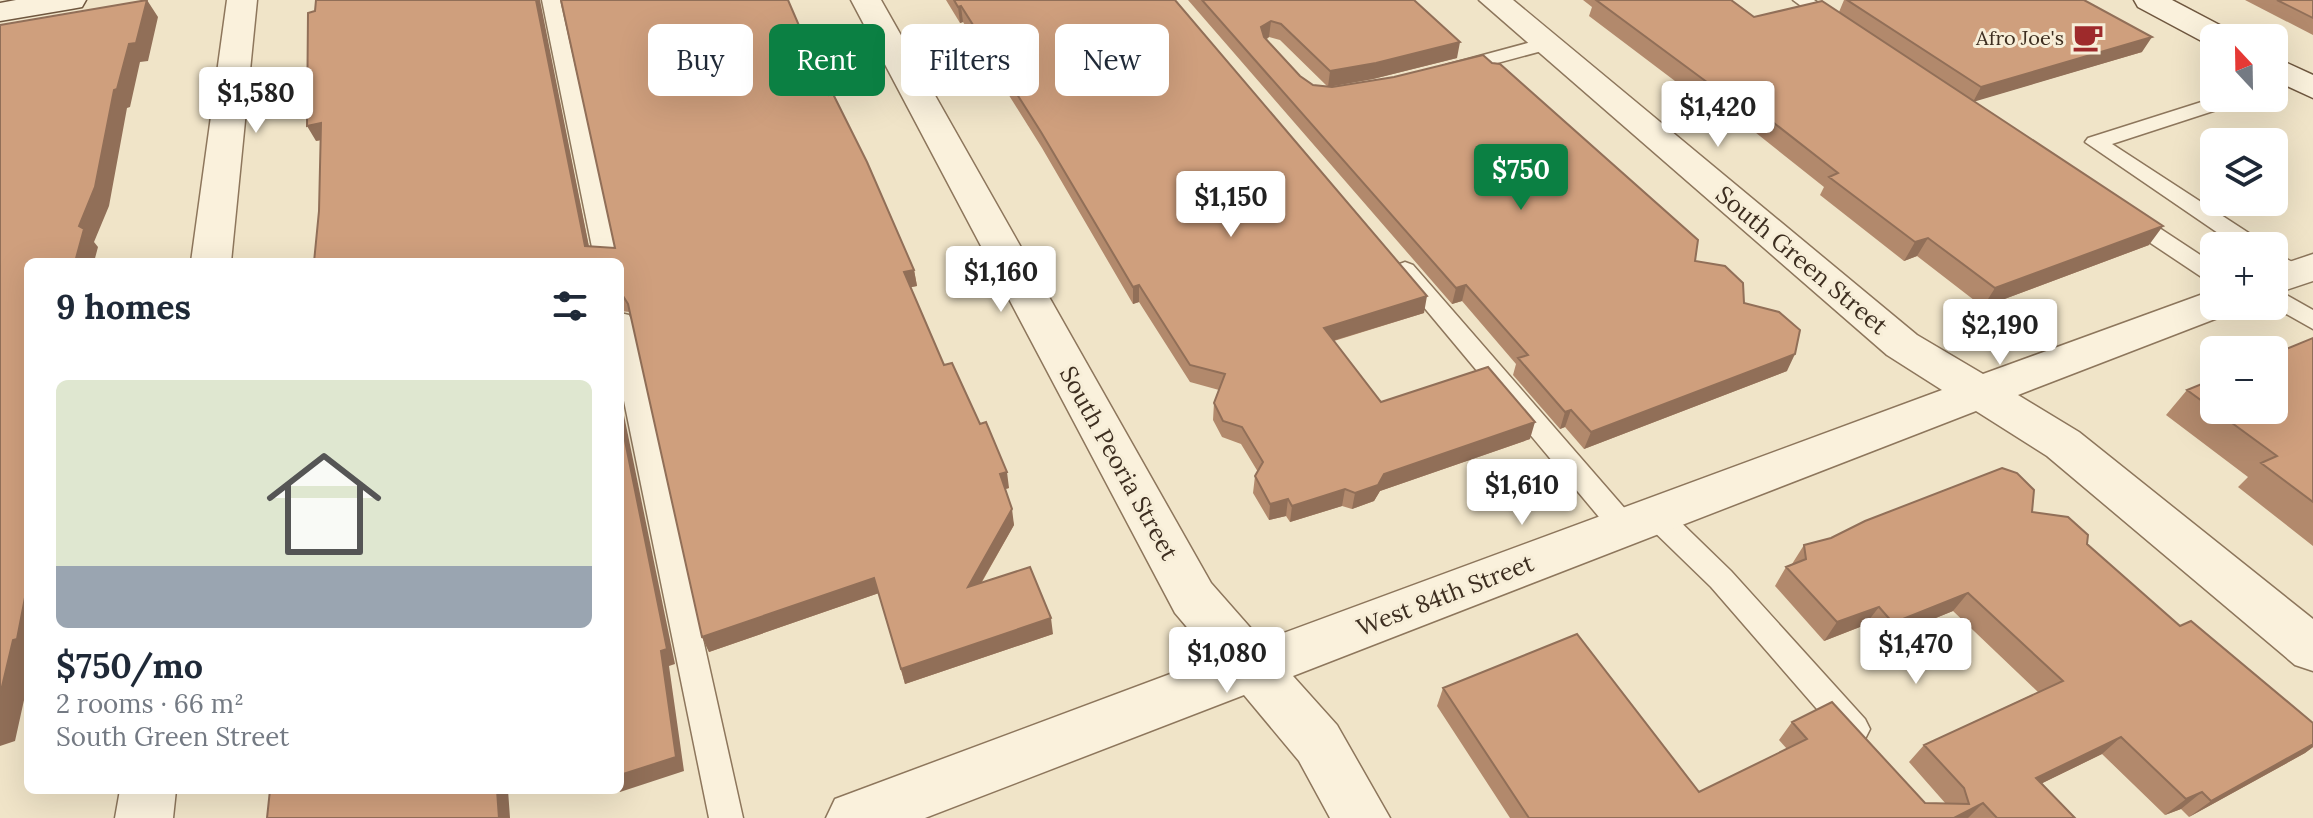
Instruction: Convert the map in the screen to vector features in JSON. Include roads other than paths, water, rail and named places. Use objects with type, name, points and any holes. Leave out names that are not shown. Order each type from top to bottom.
[{"type":"street","points":[[0,12],[71,0]]},
{"type":"street","points":[[211,258],[242,0]]},
{"type":"street","name":"South Peoria Street","points":[[866,0],[1193,598],[1318,743],[1361,818]]},
{"type":"street","name":"South Green Street","points":[[1494,0],[1902,345],[2063,444],[2313,649]]},
{"type":"street","points":[[2149,0],[2200,27]]},
{"type":"street","name":"West 84th Street","points":[[855,818],[2200,309]]},
{"type":"street","points":[[144,818],[147,794]]},
{"type":"lane","points":[[551,0],[606,258]]},
{"type":"lane","points":[[1802,0],[1855,35]]},
{"type":"lane","points":[[1433,74],[1546,44]]},
{"type":"lane","points":[[2200,109],[2095,142],[2232,232]]},
{"type":"lane","points":[[2106,203],[2200,266]]},
{"type":"lane","points":[[1387,249],[1640,521],[1721,579],[1872,750]]},
{"type":"lane","points":[[2288,278],[2313,321]]},
{"type":"lane","points":[[624,340],[726,818]]},
{"type":"place","name":"Afro Joe's","points":[[2088,37]]}]
